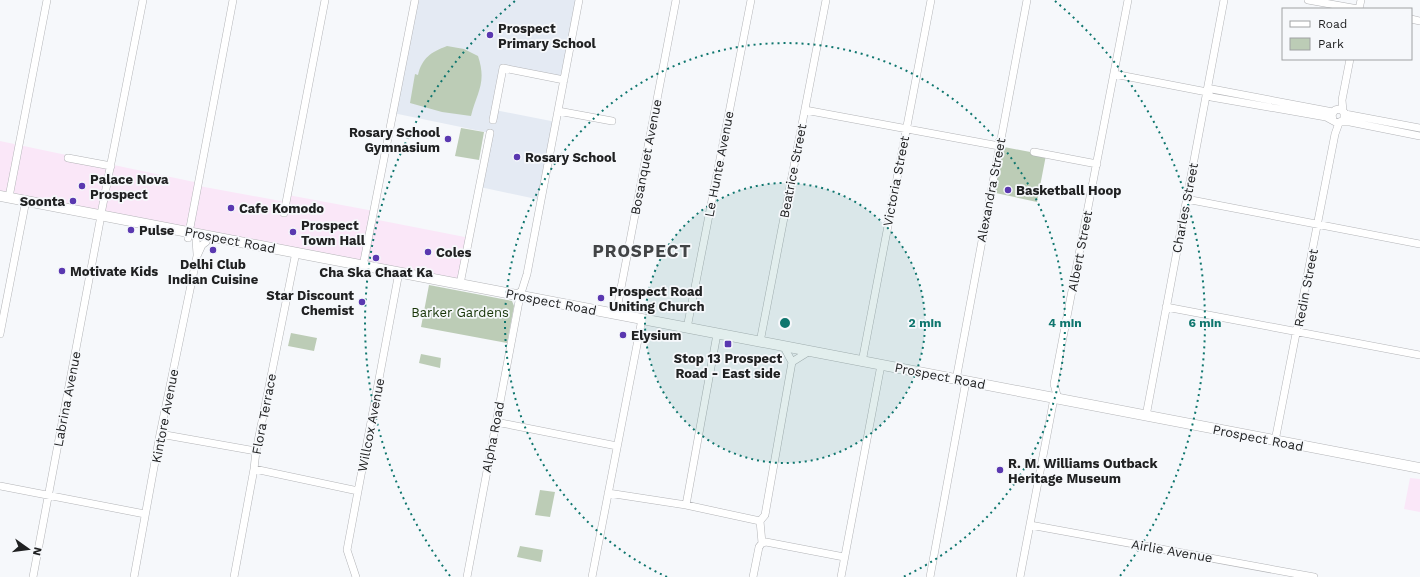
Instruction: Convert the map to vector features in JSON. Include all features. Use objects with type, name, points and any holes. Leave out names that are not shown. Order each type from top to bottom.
[{"type":"main road","name":"Prospect Road","points":[[3,198],[195,238],[295,255],[436,283],[460,284],[808,352],[1420,468]]},
{"type":"main road","name":"Prospect Road","points":[[195,238],[295,255]]},
{"type":"street","points":[[3,198],[47,0]]},
{"type":"street","name":"Labrina Avenue","points":[[33,577],[143,0]]},
{"type":"street","points":[[195,238],[233,0]]},
{"type":"street","points":[[284,214],[325,0]]},
{"type":"street","points":[[363,268],[415,0]]},
{"type":"street","points":[[522,296],[579,0]]},
{"type":"street","name":"Bosanquet Avenue","points":[[616,314],[676,0]]},
{"type":"street","name":"Le Hunte Avenue","points":[[687,328],[751,0]]},
{"type":"street","name":"Beatrice Street","points":[[760,342],[826,0]]},
{"type":"street","name":"Victoria Street","points":[[862,362],[931,0]]},
{"type":"street","name":"Alexandra Street","points":[[930,577],[999,146],[1027,0]]},
{"type":"street","name":"Albert Street","points":[[1052,398],[1128,0]]},
{"type":"street","name":"Charles Street","points":[[1146,416],[1224,0]]},
{"type":"street","points":[[1308,0],[1353,8]]},
{"type":"street","points":[[1339,112],[1350,60]]},
{"type":"street","points":[[493,120],[503,68],[564,80]]},
{"type":"street","points":[[1114,74],[1207,92],[1211,96],[1337,122],[1350,122],[1420,136]]},
{"type":"street","points":[[1207,92],[1212,89],[1420,128]]},
{"type":"street","points":[[805,110],[999,146]]},
{"type":"street","points":[[558,111],[612,121]]},
{"type":"street","points":[[1337,122],[1332,115],[1339,112]]},
{"type":"street","points":[[1337,122],[1345,118],[1339,112]]},
{"type":"street","name":"Redin Street","points":[[1275,441],[1298,332],[1336,134],[1337,122]]},
{"type":"street","points":[[460,284],[490,134]]},
{"type":"street","points":[[1034,152],[1097,164]]},
{"type":"street","points":[[68,158],[111,166]]},
{"type":"street","points":[[1186,199],[1420,244]]},
{"type":"street","points":[[0,334],[25,203]]},
{"type":"street","name":"Kintore Avenue","points":[[134,577],[160,434],[197,256],[202,245],[195,238]]},
{"type":"street","name":"Flora Terrace","points":[[234,577],[256,451],[295,255]]},
{"type":"street","points":[[522,296],[527,292],[527,274]]},
{"type":"street","name":"Willcox Avenue","points":[[356,577],[347,550],[399,275]]},
{"type":"street","name":"Alpha Road","points":[[467,577],[496,422],[522,296]]},
{"type":"street","points":[[1166,307],[1420,355]]},
{"type":"street","points":[[592,577],[642,319]]},
{"type":"street","points":[[686,505],[717,334]]},
{"type":"street","points":[[753,577],[759,547],[762,543],[760,521],[765,515],[792,362],[784,347]]},
{"type":"street","points":[[792,362],[808,352]]},
{"type":"street","points":[[841,577],[881,365]]},
{"type":"street","name":"Albert Street","points":[[1052,398],[1054,384]]},
{"type":"street","points":[[1020,577],[1052,398]]},
{"type":"street","points":[[496,422],[617,446]]},
{"type":"street","points":[[160,434],[256,451]]},
{"type":"street","points":[[254,469],[358,491]]},
{"type":"street","points":[[0,486],[145,514]]},
{"type":"street","points":[[608,493],[686,505],[760,521]]},
{"type":"street","name":"Airlie Avenue","points":[[1030,525],[1314,577]]},
{"type":"street","points":[[762,543],[766,542],[844,557]]},
{"type":"shaded area","name":"Prospect Primary School","points":[[415,0],[579,0],[564,80],[503,69],[495,110],[556,122],[541,200],[480,187],[490,133],[393,113]]},
{"type":"shaded area","points":[[0,141],[199,183],[199,186],[286,202],[288,195],[374,211],[373,219],[470,238],[460,284],[0,196]]},
{"type":"shaded area","points":[[1410,478],[1420,479],[1420,512],[1404,509]]},
{"type":"green space","points":[[447,46],[464,49],[478,56],[482,73],[480,87],[471,116],[442,112],[410,103],[415,74],[418,75],[422,64],[428,56]]},
{"type":"green space","points":[[461,128],[484,132],[479,160],[455,156]]},
{"type":"green space","points":[[999,146],[1046,155],[1037,202],[991,192]]},
{"type":"green space","name":"Barker Gardens","points":[[429,285],[512,301],[514,306],[507,343],[421,327]]},
{"type":"green space","points":[[291,333],[317,338],[314,351],[288,346]]},
{"type":"green space","points":[[421,354],[441,358],[440,368],[419,363]]},
{"type":"green space","points":[[540,490],[555,492],[550,517],[535,515]]},
{"type":"green space","points":[[520,546],[543,550],[541,562],[517,557]]},
{"type":"place","name":"Prospect Primary School","points":[[490,35]]},
{"type":"place","name":"Rosary School Gymnasium","points":[[448,139]]},
{"type":"place","name":"Rosary School","points":[[517,157]]},
{"type":"place","name":"Palace Nova Prospect","points":[[82,186]]},
{"type":"place","name":"Basketball Hoop","points":[[1008,190]]},
{"type":"place","name":"Soonta","points":[[73,201]]},
{"type":"place","name":"Cafe Komodo","points":[[231,208]]},
{"type":"place","name":"Pulse","points":[[131,230]]},
{"type":"place","name":"Prospect Town Hall","points":[[293,232]]},
{"type":"place","name":"Delhi Club Indian Cuisine","points":[[213,250]]},
{"type":"place","name":"Coles","points":[[428,252]]},
{"type":"place","name":"Cha Ska Chaat Ka","points":[[376,258]]},
{"type":"place","name":"Motivate Kids","points":[[62,271]]},
{"type":"place","name":"Prospect Road Uniting Church","points":[[601,298]]},
{"type":"place","name":"Star Discount Chemist","points":[[362,302]]},
{"type":"place","name":"Elysium","points":[[623,335]]},
{"type":"place","name":"Stop 13 Prospect Road - East side","points":[[728,344]]},
{"type":"place","name":"R. M. Williams Outback Heritage Museum","points":[[1000,470]]},
{"type":"district","name":"PROSPECT","points":[[642,251]]}]
